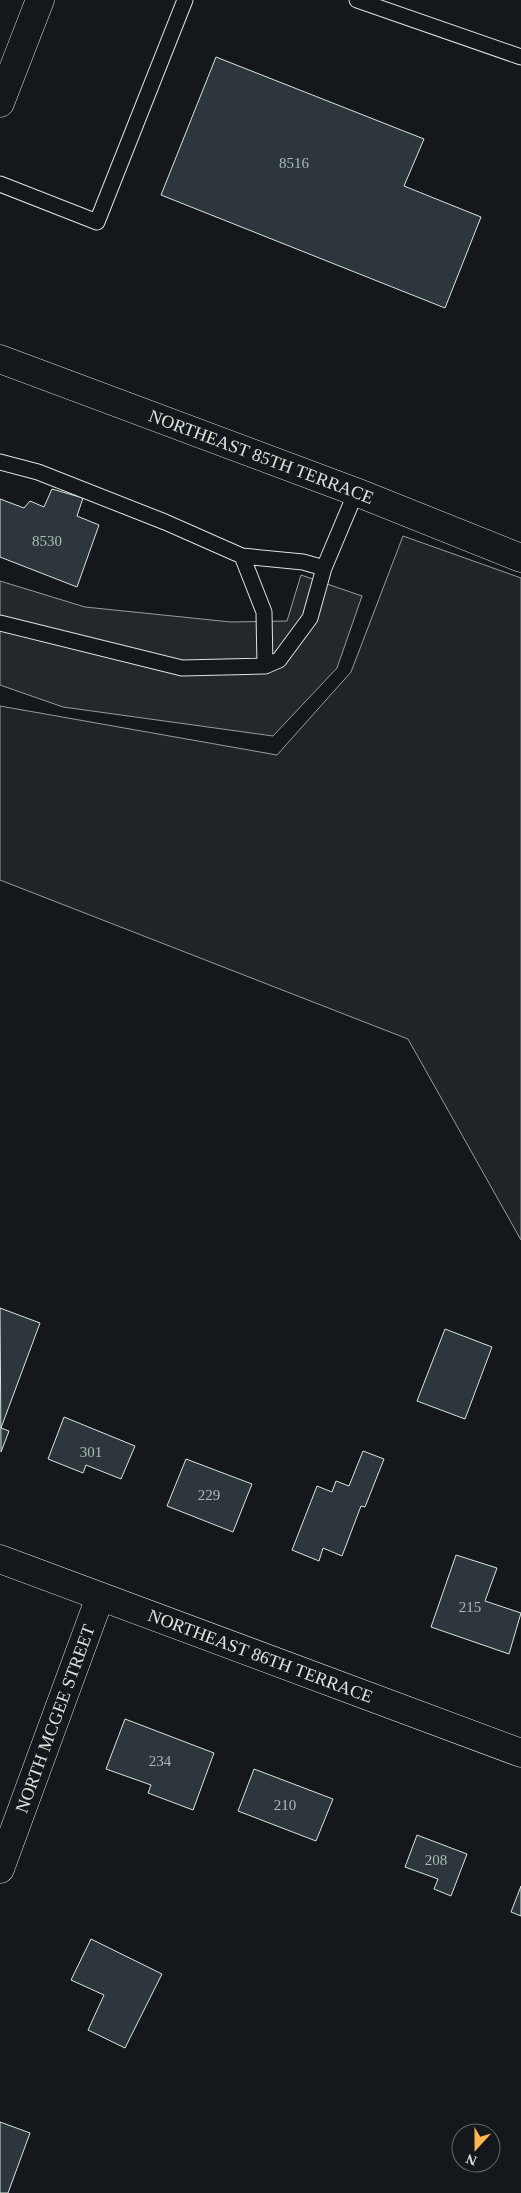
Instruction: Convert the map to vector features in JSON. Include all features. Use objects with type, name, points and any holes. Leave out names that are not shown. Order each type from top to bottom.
[{"type":"street","points":[[0,103],[40,0]]},
{"type":"street","name":"NORTHEAST 85TH TERRACE","points":[[0,359],[356,492],[521,558]]},
{"type":"street","name":"NORTHEAST 86TH TERRACE","points":[[0,1559],[521,1753]]},
{"type":"street","name":"NORTH MCGEE STREET","points":[[0,1869],[100,1597]]},
{"type":"lane","points":[[0,184],[97,222],[185,0]]},
{"type":"lane","points":[[357,0],[521,57]]},
{"type":"lane","points":[[0,462],[46,475],[165,522],[242,556],[303,562],[324,568]]},
{"type":"lane","points":[[0,623],[182,668],[265,666],[279,660],[310,618],[324,568],[356,492]]},
{"type":"lane","points":[[242,556],[264,612],[265,666]]},
{"type":"shaded area","points":[[403,536],[521,578],[521,1240],[408,1039],[0,880],[0,706],[277,755],[351,672]]},
{"type":"shaded area","points":[[301,575],[362,596],[337,668],[273,736],[63,707],[0,685],[0,581],[85,607],[231,622],[287,621]]},
{"type":"building","points":[[216,57],[424,139],[404,186],[481,217],[445,308],[161,195]]},
{"type":"building","points":[[52,489],[83,498],[77,516],[99,525],[77,587],[0,557],[0,499],[24,508],[30,501],[44,507]]},
{"type":"building","points":[[0,1308],[40,1323],[1,1428],[9,1431],[1,1452]]},
{"type":"building","points":[[445,1329],[492,1347],[465,1419],[417,1401]]},
{"type":"building","points":[[64,1417],[135,1446],[121,1479],[86,1465],[83,1473],[48,1459]]},
{"type":"building","points":[[363,1451],[384,1459],[365,1507],[361,1506],[342,1556],[323,1548],[319,1561],[292,1550],[317,1486],[332,1492],[336,1481],[349,1486]]},
{"type":"building","points":[[186,1459],[252,1484],[233,1532],[167,1506]]},
{"type":"building","points":[[456,1555],[497,1568],[485,1601],[521,1613],[509,1654],[431,1627]]},
{"type":"building","points":[[125,1719],[214,1753],[193,1810],[148,1793],[151,1785],[106,1769]]},
{"type":"building","points":[[254,1769],[333,1799],[316,1841],[238,1811]]},
{"type":"building","points":[[417,1835],[467,1854],[451,1896],[434,1889],[438,1879],[405,1867]]},
{"type":"building","points":[[521,1886],[521,1916],[511,1912]]},
{"type":"building","points":[[91,1939],[162,1974],[125,2048],[88,2030],[104,1995],[71,1980]]},
{"type":"building","points":[[0,2122],[30,2133],[8,2193],[0,2193]]}]
